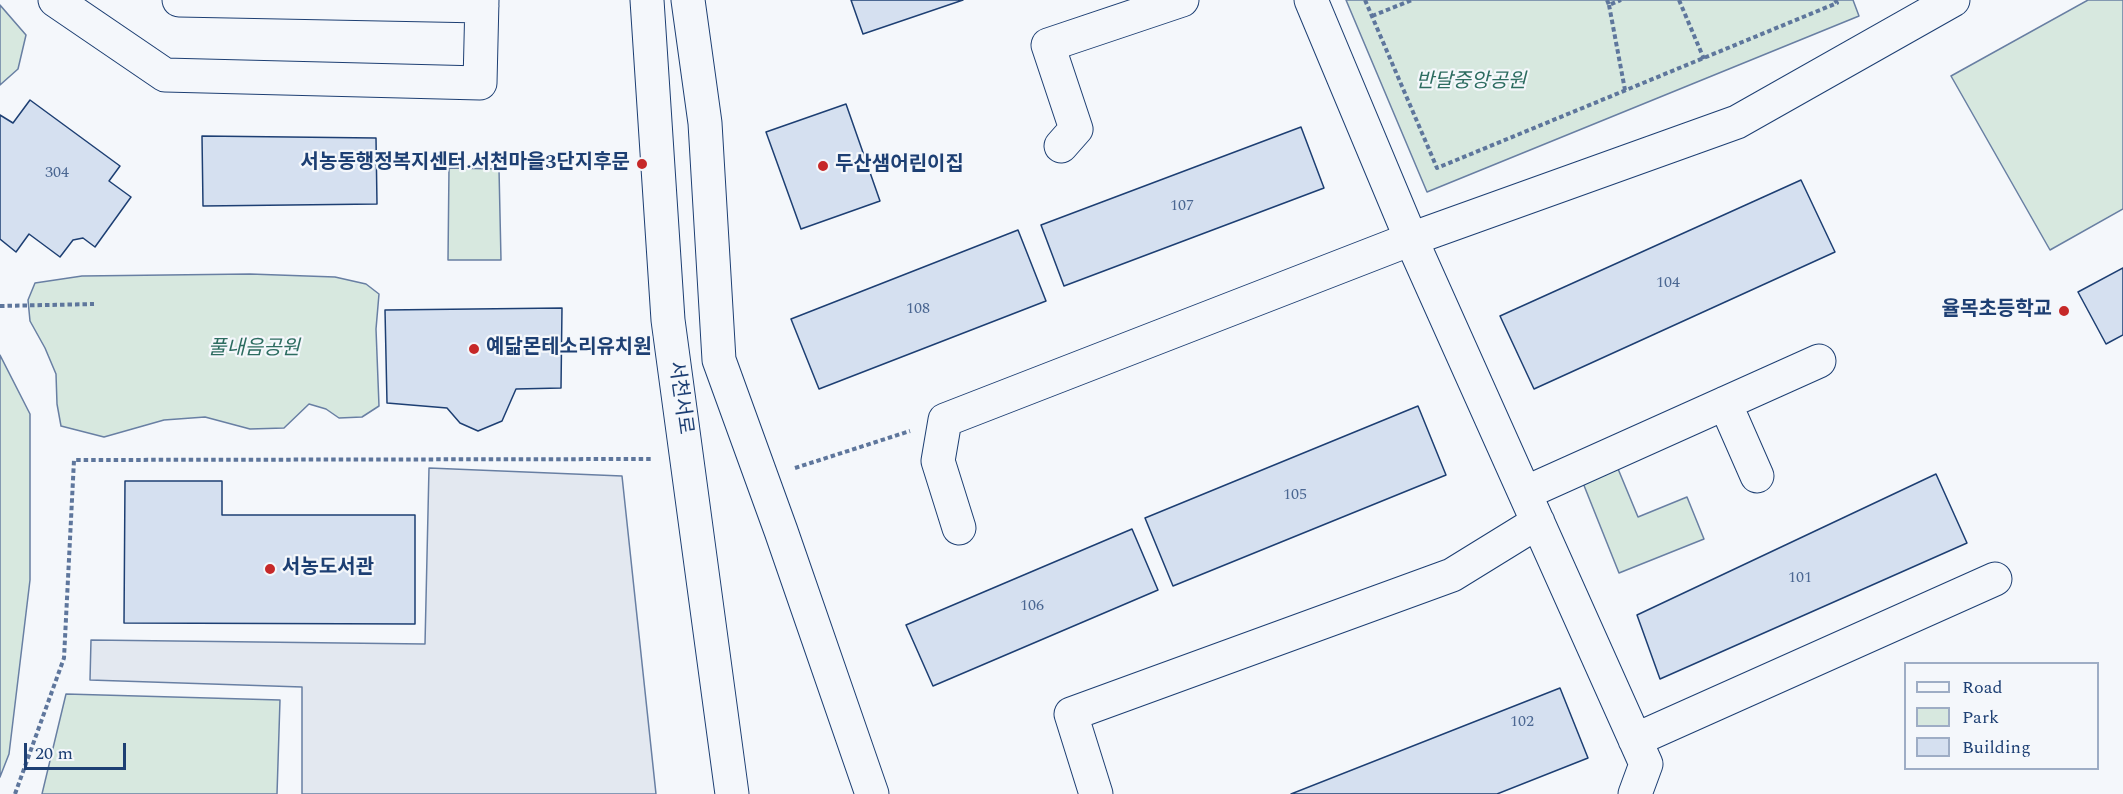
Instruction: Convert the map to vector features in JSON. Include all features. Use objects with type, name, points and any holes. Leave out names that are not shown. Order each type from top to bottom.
[{"type":"street","points":[[55,0],[165,75],[480,83],[482,3],[179,0]]},
{"type":"street","name":"서천서로","points":[[647,0],[668,320],[732,794]]},
{"type":"street","points":[[688,0],[705,123],[719,360],[872,794]]},
{"type":"street","points":[[1061,146],[1076,129],[1048,45],[1182,0]]},
{"type":"street","points":[[1311,0],[1412,239],[1646,764],[1635,794]]},
{"type":"street","points":[[959,528],[938,461],[945,420],[1412,239],[1737,122],[1798,88],[1903,13],[1953,0]]},
{"type":"street","points":[[1096,794],[1071,714],[1452,575],[1531,508],[1725,403],[1820,361]]},
{"type":"street","points":[[1725,403],[1757,476]]},
{"type":"street","points":[[1635,740],[1995,579]]},
{"type":"path","points":[[1365,0],[1437,168],[1837,3],[1835,0]]},
{"type":"path","points":[[1372,16],[1412,0]]},
{"type":"path","points":[[1621,0],[1608,2],[1625,90]]},
{"type":"path","points":[[1679,0],[1704,58]]},
{"type":"path","points":[[0,306],[94,304]]},
{"type":"path","points":[[799,479],[795,468],[945,420]]},
{"type":"path","points":[[15,794],[64,658],[74,460],[687,459]]},
{"type":"green space","name":"반달중앙공원","points":[[1346,0],[1853,0],[1859,16],[1427,192]]},
{"type":"green space","points":[[2088,0],[2123,0],[2123,209],[2050,250],[1951,76]]},
{"type":"green space","points":[[0,5],[26,35],[18,69],[0,85]]},
{"type":"green space","points":[[449,168],[499,169],[501,260],[448,260]]},
{"type":"green space","name":"풀내음공원","points":[[250,274],[335,277],[366,284],[379,294],[376,329],[379,406],[362,417],[339,418],[326,409],[309,404],[284,428],[250,429],[205,417],[164,420],[104,437],[61,426],[57,404],[56,374],[30,321],[28,300],[35,283],[82,276]]},
{"type":"green space","points":[[0,355],[30,414],[30,580],[9,754],[0,777]]},
{"type":"green space","points":[[1616,464],[1638,517],[1687,497],[1704,539],[1619,573],[1581,478]]},
{"type":"green space","points":[[66,694],[280,700],[277,794],[42,794]]},
{"type":"shaded area","points":[[429,468],[622,476],[656,794],[302,794],[302,687],[90,680],[91,640],[425,644]]},
{"type":"building","points":[[851,0],[963,0],[863,34]]},
{"type":"building","points":[[30,100],[120,166],[109,181],[131,197],[95,247],[83,238],[73,240],[60,257],[29,234],[16,252],[0,239],[0,115],[13,123]]},
{"type":"building","name":"두산샘어린이집","points":[[846,104],[880,201],[801,229],[766,132]]},
{"type":"building","points":[[1301,127],[1324,188],[1064,286],[1041,225]]},
{"type":"building","points":[[202,136],[376,138],[377,204],[203,206]]},
{"type":"building","points":[[1801,180],[1835,252],[1534,389],[1500,316]]},
{"type":"building","points":[[1018,230],[1046,301],[819,389],[791,319]]},
{"type":"building","points":[[2123,268],[2123,335],[2106,344],[2078,292]]},
{"type":"building","name":"예닮몬테소리유치원","points":[[562,308],[561,388],[516,389],[502,421],[478,431],[460,423],[447,408],[387,403],[385,310]]},
{"type":"building","points":[[1418,406],[1446,475],[1173,586],[1145,518]]},
{"type":"building","points":[[1936,474],[1967,543],[1660,679],[1637,615]]},
{"type":"building","name":"서농도서관","points":[[125,481],[222,481],[222,515],[415,515],[415,624],[124,623]]},
{"type":"building","points":[[1132,529],[1158,590],[933,686],[906,625]]},
{"type":"building","points":[[1560,688],[1588,758],[1497,794],[1291,794]]},
{"type":"place","name":"서농동행정복지센터.서천마을3단지후문","points":[[642,164]]},
{"type":"place","name":"두산샘어린이집","points":[[823,166]]},
{"type":"place","name":"율목초등학교","points":[[2064,311]]},
{"type":"place","name":"예닮몬테소리유치원","points":[[474,349]]},
{"type":"place","name":"서농도서관","points":[[270,569]]}]
